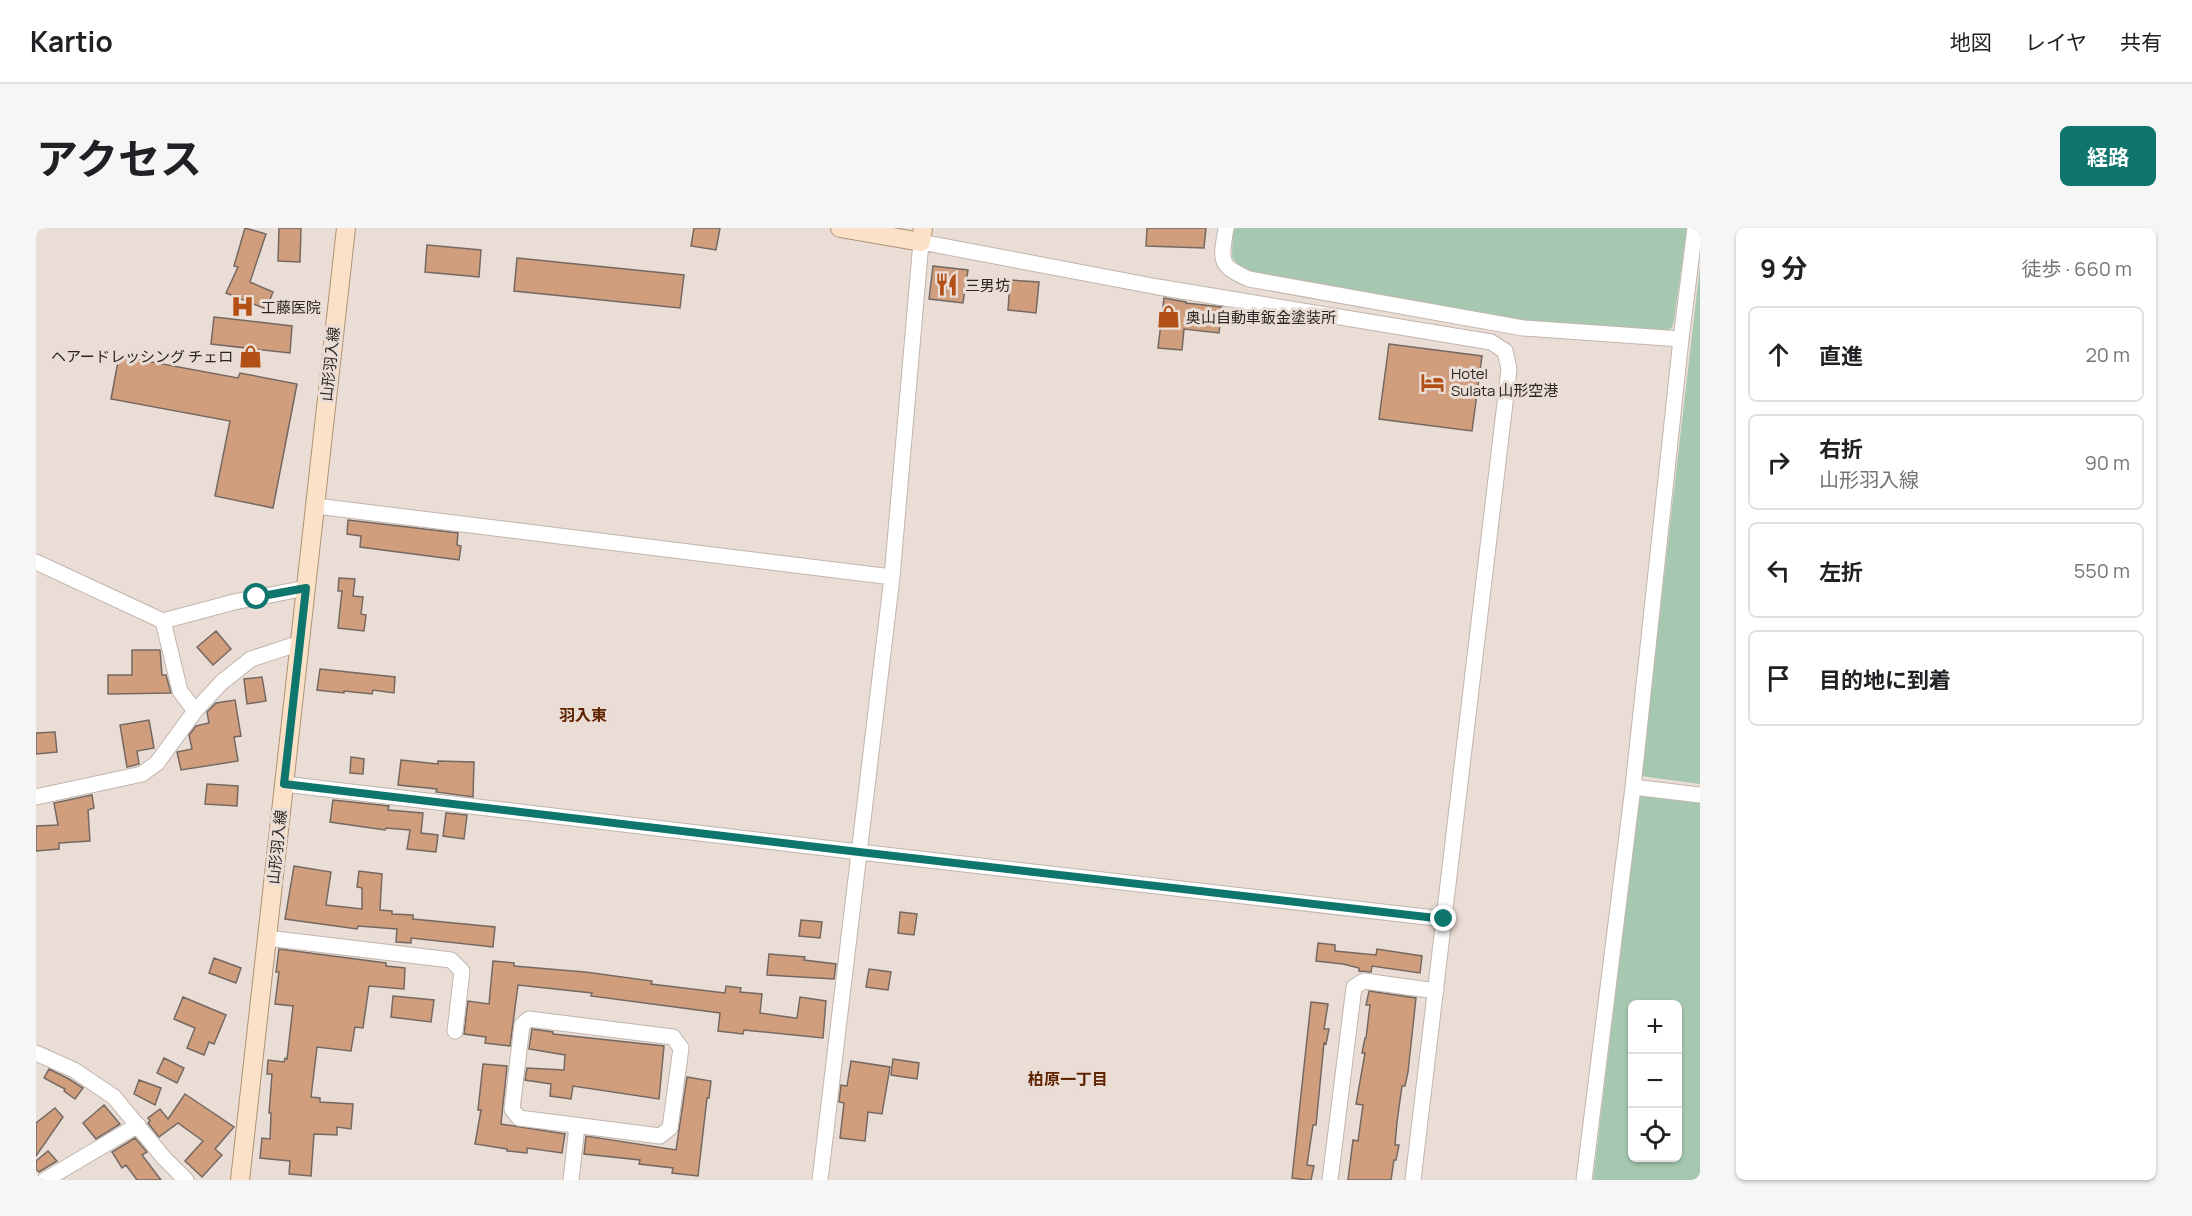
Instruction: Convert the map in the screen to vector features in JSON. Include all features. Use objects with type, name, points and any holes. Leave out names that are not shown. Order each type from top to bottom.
[{"type":"main road","name":"山形羽入線","points":[[240,1180],[346,228]]},
{"type":"main road","points":[[840,228],[922,235]]},
{"type":"street","points":[[1226,228],[1222,256],[1230,270],[1249,279],[1523,328],[1682,339]]},
{"type":"street","points":[[1584,1180],[1633,787],[1695,228]]},
{"type":"street","points":[[820,1180],[892,577],[922,235],[1158,287],[1491,342],[1504,351],[1509,369],[1413,1180]]},
{"type":"street","points":[[316,506],[892,577]]},
{"type":"street","points":[[36,562],[163,621],[234,602],[306,588]]},
{"type":"street","points":[[163,621],[180,691],[195,711]]},
{"type":"street","points":[[36,797],[142,774],[157,763],[195,711],[222,682],[251,658],[300,643]]},
{"type":"street","points":[[284,784],[1444,919]]},
{"type":"street","points":[[1633,787],[1700,795]]},
{"type":"street","points":[[267,938],[451,960],[462,971],[454,1031]]},
{"type":"street","points":[[1330,1180],[1354,987],[1364,981],[1436,992]]},
{"type":"street","points":[[530,1019],[673,1037],[681,1048],[670,1128],[660,1136],[577,1126],[519,1118],[512,1109],[522,1025],[530,1019]]},
{"type":"street","points":[[36,1053],[74,1070],[114,1097],[164,1158],[186,1180]]},
{"type":"street","points":[[45,1180],[138,1125]]},
{"type":"street","points":[[571,1180],[577,1126]]},
{"type":"green space","points":[[1236,228],[1687,228],[1674,320],[1672,328],[1661,333],[1526,323],[1250,271],[1238,265],[1232,257],[1233,231]]},
{"type":"green space","points":[[1700,266],[1700,784],[1641,776]]},
{"type":"green space","points":[[1640,793],[1700,800],[1700,1180],[1593,1180]]},
{"type":"building","points":[[245,228],[266,234],[250,282],[273,292],[266,309],[226,293],[238,267],[234,266]]},
{"type":"building","points":[[279,228],[301,228],[300,262],[278,261]]},
{"type":"building","points":[[694,228],[720,228],[716,250],[691,246]]},
{"type":"building","points":[[1147,228],[1206,228],[1204,248],[1146,246]]},
{"type":"building","points":[[427,245],[481,250],[479,277],[425,272]]},
{"type":"building","points":[[517,258],[684,275],[680,308],[514,291]]},
{"type":"building","points":[[933,266],[968,270],[963,303],[929,299]]},
{"type":"building","points":[[1010,280],[1039,282],[1036,313],[1008,310]]},
{"type":"building","points":[[1164,298],[1222,307],[1219,333],[1184,329],[1182,350],[1158,348]]},
{"type":"building","points":[[214,317],[292,326],[290,353],[211,344]]},
{"type":"building","points":[[1389,344],[1482,356],[1472,431],[1379,419]]},
{"type":"building","points":[[119,356],[238,378],[240,373],[297,384],[273,508],[215,496],[230,421],[111,399]]},
{"type":"building","points":[[348,520],[458,533],[457,545],[461,546],[459,560],[360,547],[361,536],[347,534]]},
{"type":"building","points":[[339,578],[355,579],[353,596],[363,597],[361,614],[366,615],[364,631],[338,628],[342,591],[338,591]]},
{"type":"building","points":[[216,631],[231,649],[213,665],[197,647]]},
{"type":"building","points":[[132,650],[160,650],[162,675],[166,675],[171,693],[108,694],[108,675],[132,675]]},
{"type":"building","points":[[320,669],[395,677],[394,693],[373,690],[372,694],[317,690]]},
{"type":"building","points":[[262,677],[266,701],[247,704],[244,679]]},
{"type":"building","points":[[235,700],[241,736],[234,737],[238,761],[181,770],[177,752],[192,749],[189,735],[196,726],[209,723],[207,712],[216,703]]},
{"type":"building","points":[[149,720],[154,748],[137,751],[139,764],[127,767],[120,725]]},
{"type":"building","points":[[55,732],[57,752],[36,754],[36,733]]},
{"type":"building","points":[[351,757],[364,759],[363,774],[350,773]]},
{"type":"building","points":[[401,760],[438,764],[438,761],[474,762],[473,797],[436,792],[437,789],[398,785]]},
{"type":"building","points":[[207,784],[238,786],[237,806],[205,804]]},
{"type":"building","points":[[92,795],[94,808],[88,810],[90,841],[59,843],[59,849],[36,851],[36,826],[58,825],[54,803]]},
{"type":"building","points":[[333,800],[389,806],[388,810],[423,813],[421,833],[438,835],[436,852],[407,849],[410,830],[386,828],[385,830],[330,822]]},
{"type":"building","points":[[446,813],[467,815],[464,839],[443,836]]},
{"type":"building","points":[[294,866],[331,872],[326,905],[362,909],[362,888],[357,887],[359,871],[382,874],[380,910],[392,911],[392,914],[413,915],[413,919],[495,927],[493,947],[411,938],[411,943],[396,942],[397,929],[358,926],[357,929],[285,919]]},
{"type":"building","points":[[900,912],[917,914],[914,935],[898,933]]},
{"type":"building","points":[[801,920],[822,922],[820,938],[799,936]]},
{"type":"building","points":[[1318,943],[1335,945],[1335,951],[1376,955],[1377,949],[1422,956],[1420,973],[1372,966],[1371,972],[1359,971],[1359,968],[1343,964],[1316,961]]},
{"type":"building","points":[[279,949],[386,963],[386,966],[405,968],[404,989],[369,986],[363,1028],[355,1027],[351,1051],[317,1047],[311,1097],[320,1098],[320,1102],[353,1104],[351,1129],[337,1127],[337,1135],[314,1134],[311,1176],[289,1174],[290,1161],[260,1158],[262,1138],[270,1139],[272,1074],[267,1074],[268,1060],[284,1062],[285,1058],[287,1059],[293,1006],[275,1004]]},
{"type":"building","points":[[769,954],[805,957],[804,960],[836,964],[834,979],[767,975]]},
{"type":"building","points":[[214,958],[241,968],[236,983],[209,973]]},
{"type":"building","points":[[493,961],[514,963],[514,966],[585,972],[652,981],[651,984],[725,993],[726,986],[741,988],[740,992],[762,994],[760,1013],[795,1018],[797,1018],[800,997],[826,1001],[823,1038],[744,1030],[743,1034],[718,1031],[720,1013],[591,996],[592,993],[518,985],[510,1046],[485,1043],[486,1037],[464,1034],[468,1001],[489,1004]]},
{"type":"building","points":[[869,969],[891,972],[888,990],[866,987]]},
{"type":"building","points":[[1369,991],[1416,998],[1408,1072],[1405,1086],[1402,1086],[1397,1122],[1395,1145],[1399,1145],[1391,1180],[1348,1180],[1353,1140],[1358,1141],[1363,1105],[1356,1104],[1365,1053],[1362,1053],[1370,1005],[1366,1005]]},
{"type":"building","points":[[393,996],[434,1000],[431,1022],[391,1017]]},
{"type":"building","points":[[183,997],[226,1015],[214,1044],[209,1042],[204,1055],[187,1048],[195,1028],[174,1019]]},
{"type":"building","points":[[1311,1002],[1328,1004],[1324,1029],[1329,1029],[1326,1044],[1324,1043],[1316,1125],[1313,1125],[1307,1165],[1314,1166],[1311,1180],[1307,1180],[1292,1178]]},
{"type":"building","points":[[532,1029],[553,1032],[553,1034],[664,1046],[659,1099],[573,1086],[571,1099],[550,1096],[551,1084],[525,1080],[527,1068],[564,1070],[565,1055],[529,1049]]},
{"type":"building","points":[[164,1058],[184,1068],[177,1083],[157,1073]]},
{"type":"building","points":[[893,1059],[919,1063],[917,1079],[891,1075]]},
{"type":"building","points":[[851,1061],[890,1067],[882,1114],[868,1112],[865,1141],[840,1138],[844,1103],[839,1102],[841,1085],[847,1086]]},
{"type":"building","points":[[483,1064],[507,1066],[501,1124],[565,1134],[562,1153],[527,1148],[527,1153],[507,1151],[507,1149],[475,1144],[481,1110],[478,1110]]},
{"type":"building","points":[[49,1069],[83,1088],[75,1099],[64,1091],[65,1089],[44,1078]]},
{"type":"building","points":[[687,1077],[711,1081],[698,1176],[672,1173],[673,1168],[639,1164],[640,1160],[584,1154],[586,1136],[676,1150]]},
{"type":"building","points":[[139,1080],[161,1088],[155,1105],[134,1094]]},
{"type":"building","points":[[185,1094],[234,1127],[215,1149],[222,1155],[202,1177],[185,1161],[203,1141],[178,1123],[159,1137],[148,1123],[150,1121],[148,1118],[160,1109],[168,1119]]},
{"type":"building","points":[[104,1105],[120,1124],[96,1139],[83,1123]]},
{"type":"building","points":[[55,1108],[63,1117],[36,1156],[36,1123]]},
{"type":"building","points":[[135,1138],[147,1152],[142,1155],[161,1180],[137,1180],[126,1165],[122,1168],[112,1152]]},
{"type":"building","points":[[48,1151],[57,1161],[39,1172],[36,1169],[36,1161]]},
{"type":"place","name":"三男坊","points":[[947,285]]},
{"type":"place","name":"工藤医院","points":[[243,307]]},
{"type":"place","name":"奥山自動車鈑金塗装所","points":[[1168,317]]},
{"type":"place","name":"ヘアードレッシング チェロ","points":[[251,356]]},
{"type":"place","name":"Hotel Sulata 山形空港","points":[[1433,382]]},
{"type":"district","name":"羽入東","points":[[583,715]]},
{"type":"district","name":"柏原一丁目","points":[[1068,1079]]},
{"type":"route","points":[[257,597],[306,588],[284,784],[1444,919]]}]
